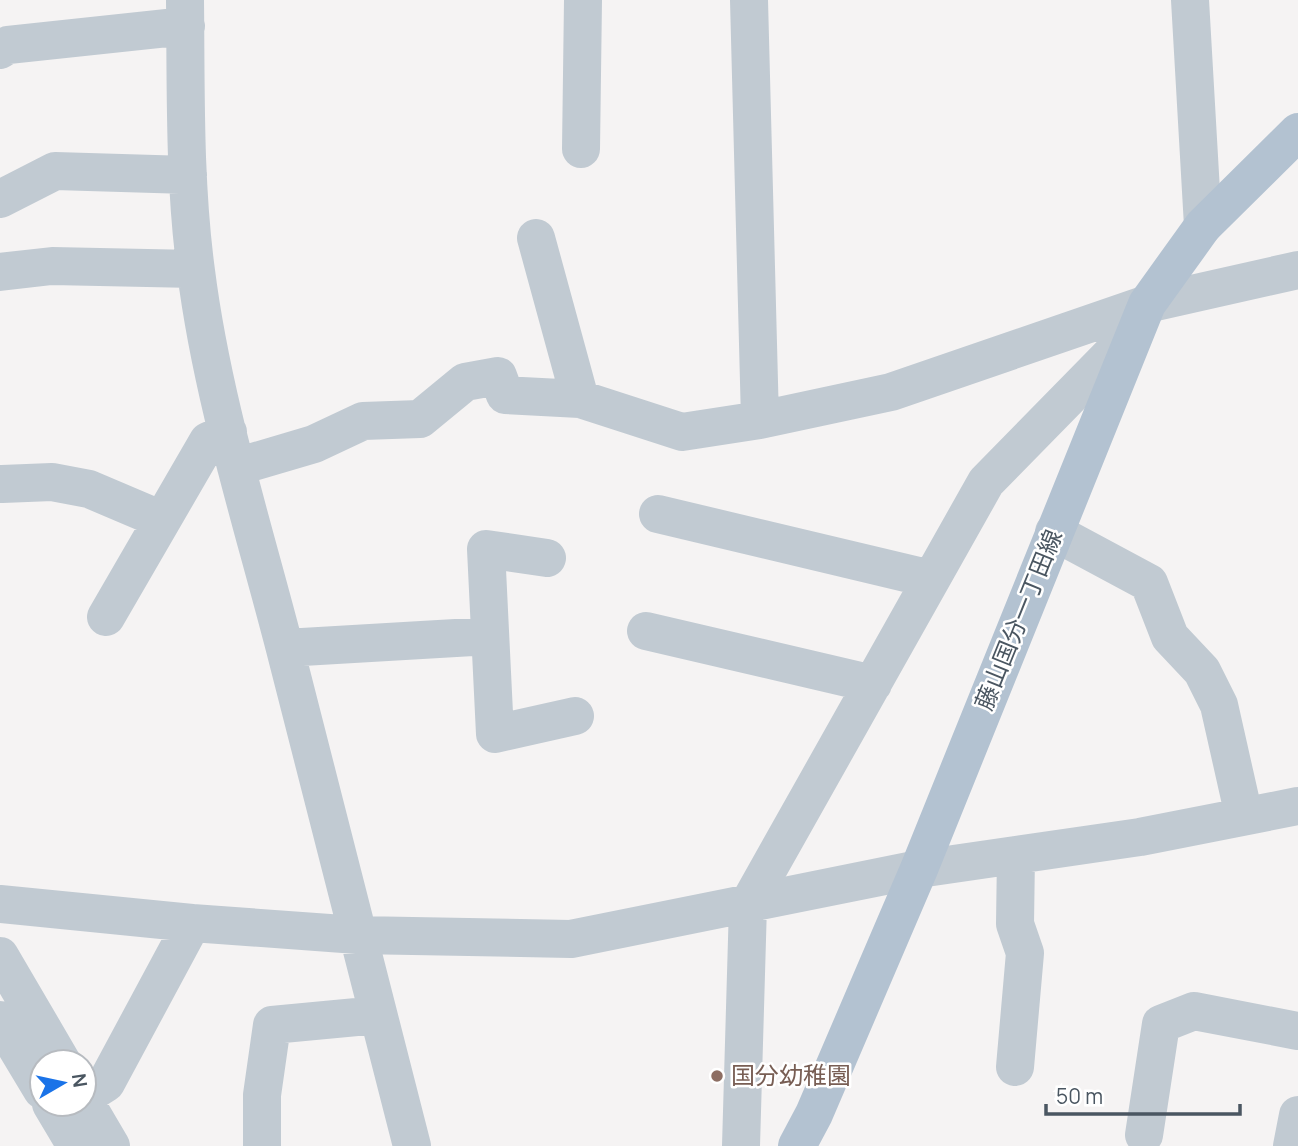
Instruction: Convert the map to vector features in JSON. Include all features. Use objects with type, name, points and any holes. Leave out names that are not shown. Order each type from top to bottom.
[{"type":"main road","name":"藤山国分一丁田線","points":[[797,1146],[814,1114],[919,869],[1141,317],[1203,226],[1298,132]]},
{"type":"street","points":[[581,149],[583,0]]},
{"type":"street","points":[[749,0],[760,420]]},
{"type":"street","points":[[1189,0],[1203,226]]},
{"type":"street","points":[[0,50],[8,45],[185,13],[188,175],[195,269],[232,450],[412,1146]]},
{"type":"street","points":[[0,199],[55,171],[188,175]]},
{"type":"street","points":[[536,238],[580,399]]},
{"type":"street","points":[[0,272],[52,266],[195,269]]},
{"type":"street","points":[[106,617],[208,441],[232,450],[314,444],[363,421],[420,419],[466,382],[498,376],[505,395],[580,399],[682,432],[760,420],[891,392],[1298,271]]},
{"type":"street","points":[[741,1146],[748,905],[986,482],[1141,317]]},
{"type":"street","points":[[2,484],[52,482],[89,489],[162,520]]},
{"type":"street","points":[[658,514],[931,579]]},
{"type":"street","points":[[1054,532],[1149,583],[1170,637],[1202,671],[1219,705],[1244,816]]},
{"type":"street","points":[[547,558],[486,549],[495,734],[575,716]]},
{"type":"street","points":[[646,631],[873,684]]},
{"type":"street","points":[[285,648],[490,636]]},
{"type":"street","points":[[0,904],[357,935],[571,939],[919,869],[1140,837],[1298,806]]},
{"type":"street","points":[[1015,1067],[1025,953],[1015,924],[1016,855]]},
{"type":"street","points":[[98,1089],[106,1083],[192,922]]},
{"type":"street","points":[[0,956],[54,1048]]},
{"type":"street","points":[[1144,1135],[1161,1024],[1194,1011],[1298,1031]]},
{"type":"street","points":[[262,1146],[262,1095],[272,1025],[378,1015]]},
{"type":"street","points":[[0,1020],[28,1067]]},
{"type":"street","points":[[1292,1146],[1298,1115]]},
{"type":"street","points":[[59,1118],[76,1146]]},
{"type":"street","points":[[95,1118],[111,1146]]},
{"type":"place","name":"国分幼稚園","points":[[717,1076]]}]
